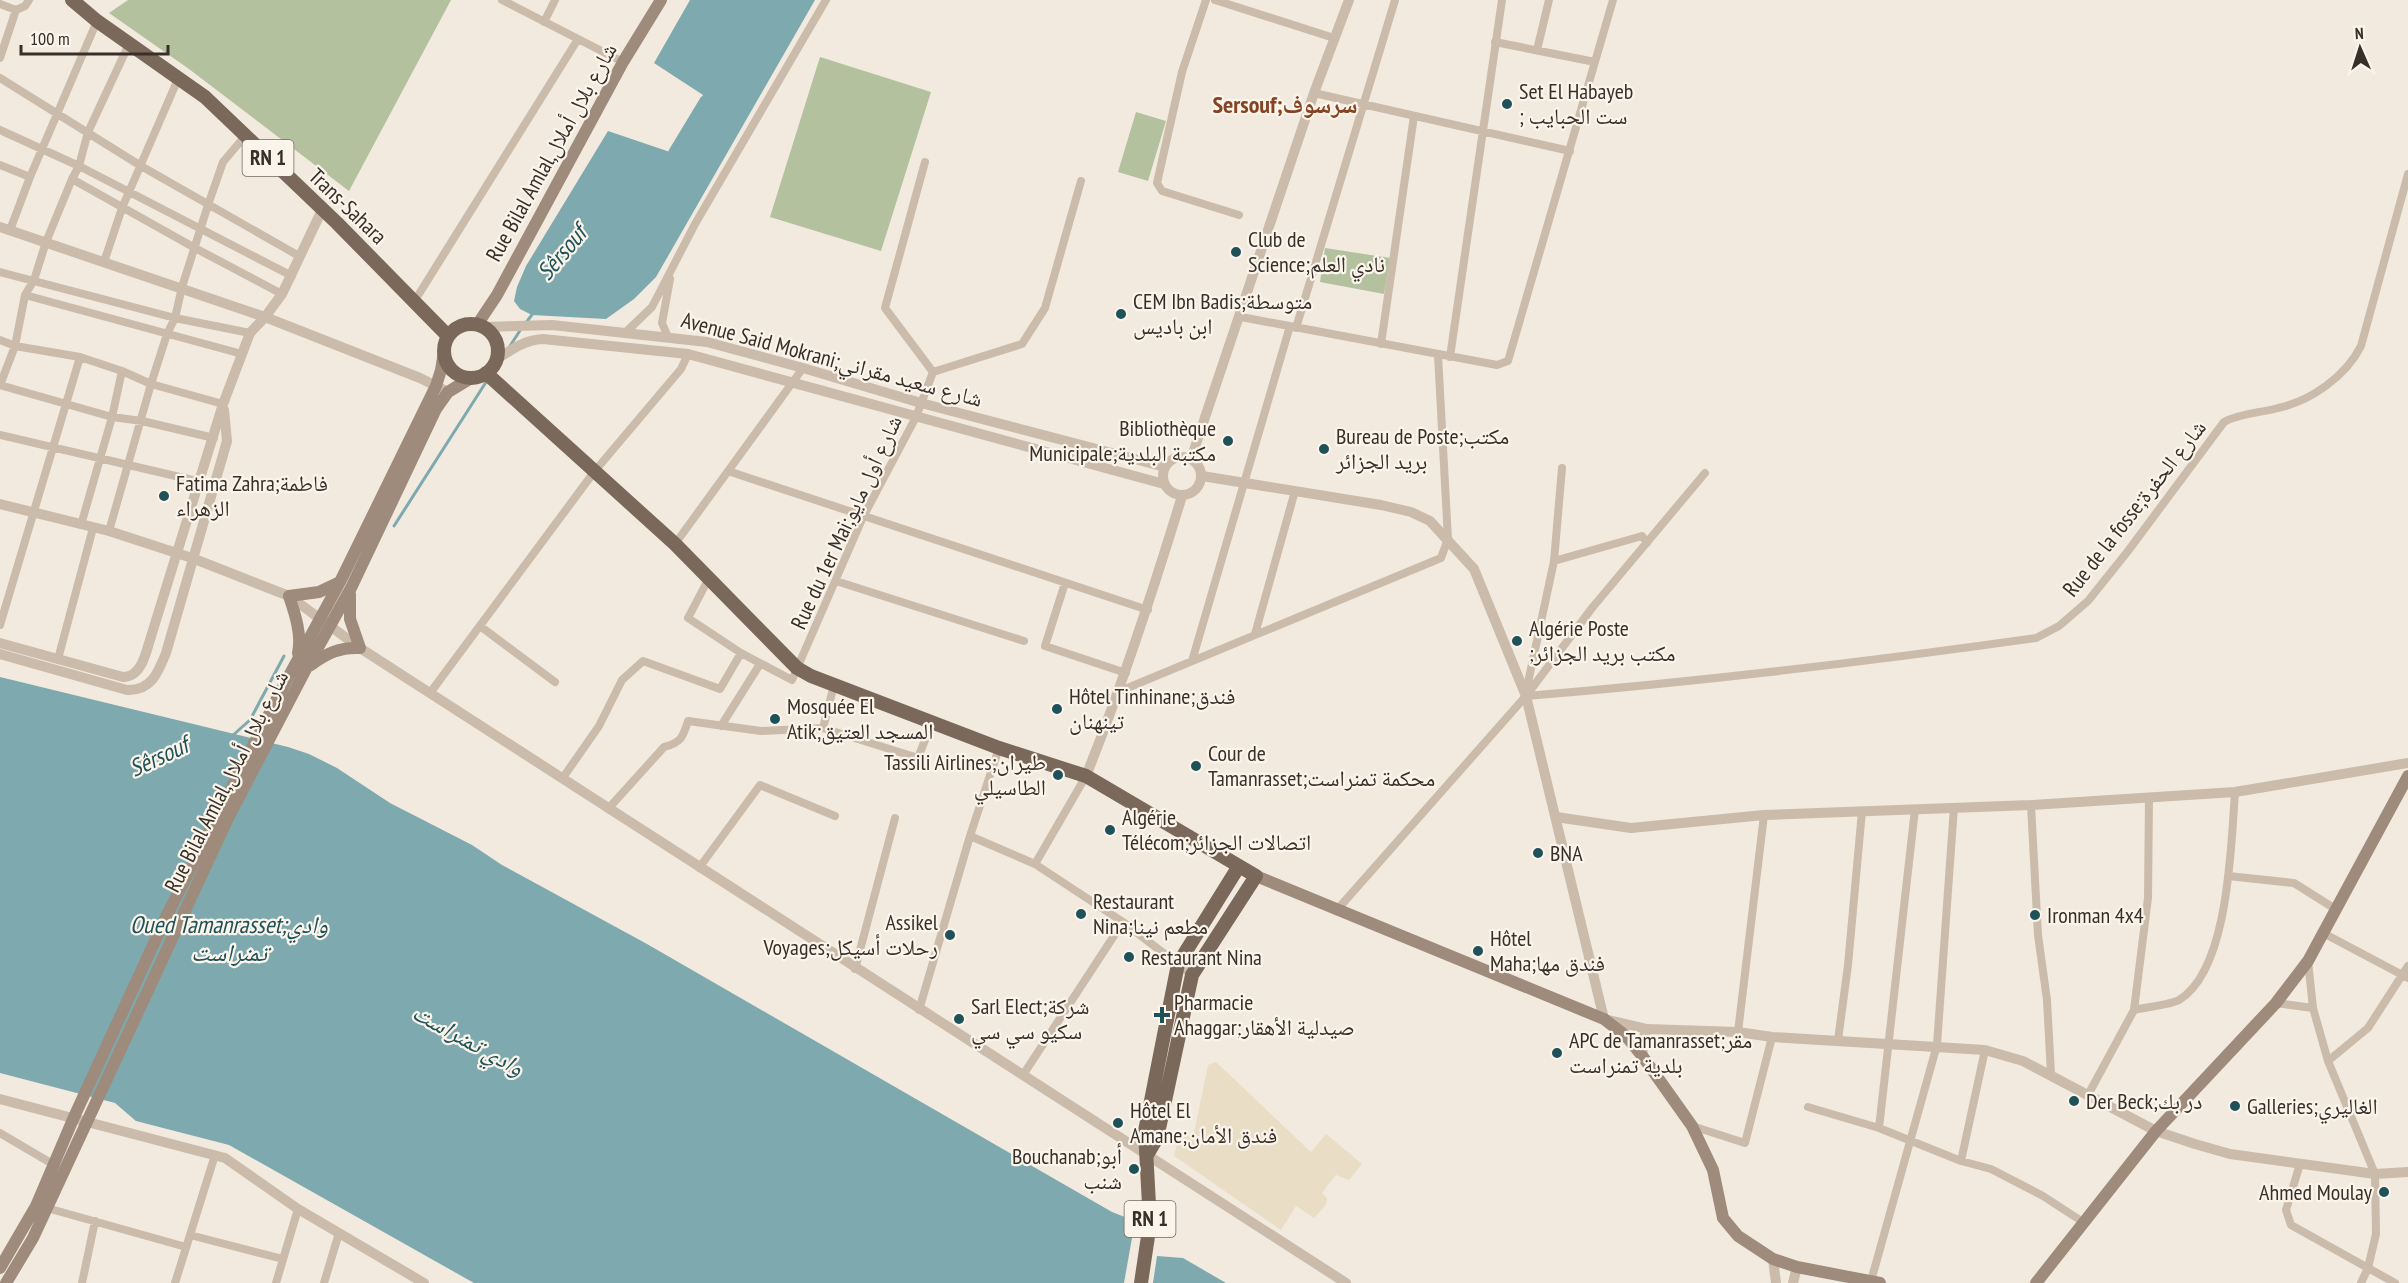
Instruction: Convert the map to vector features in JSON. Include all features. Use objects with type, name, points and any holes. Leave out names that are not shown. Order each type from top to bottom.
[{"type":"main road","name":"Trans-Sahara","points":[[72,0],[97,21],[205,97],[448,336]]},
{"type":"main road","name":"Rue Bilal Amlal,شارع بلال أملال","points":[[480,326],[623,62],[661,0]]},
{"type":"main road","points":[[461,326],[480,326],[489,331],[497,344],[496,360],[486,373],[471,378],[456,373],[450,368],[444,352],[448,336],[461,326]]},
{"type":"main road","name":"Rue Bilal Amlal,شارع بلال أملال","points":[[3,1283],[33,1238],[47,1208],[74,1117],[166,916],[301,665],[331,627],[346,585],[436,386],[444,352]]},
{"type":"main road","points":[[486,373],[675,544],[797,668],[834,686],[999,748],[1086,776],[1256,876],[1336,911],[1604,1019],[1626,1036],[1692,1126],[1713,1170],[1723,1218],[1738,1236],[1773,1259],[1875,1282]]},
{"type":"main road","name":"Rue Bilal Amlal,شارع بلال أملال","points":[[0,1268],[88,1121],[301,665],[320,618],[346,585],[436,409],[448,393],[471,378]]},
{"type":"main road","points":[[346,585],[350,619],[360,648],[329,652],[301,665],[297,618],[289,596],[346,585]]},
{"type":"main road","points":[[2036,1283],[2156,1131],[2276,1003],[2308,961],[2325,934],[2408,776]]},
{"type":"main road","name":"RN 1","points":[[1142,1283],[1150,1223],[1145,1131],[1178,964],[1239,866]]},
{"type":"main road","name":"RN 1","points":[[1147,1155],[1157,1138],[1192,975],[1256,876]]},
{"type":"street","points":[[0,4],[16,10],[25,6],[29,0]]},
{"type":"street","points":[[502,0],[623,62]]},
{"type":"street","points":[[544,22],[555,0]]},
{"type":"street","points":[[626,332],[652,307],[763,105],[826,0]]},
{"type":"street","points":[[1206,0],[1182,72],[1157,183],[1162,191],[1239,215]]},
{"type":"street","points":[[1215,0],[1334,38]]},
{"type":"street","points":[[1191,459],[1314,93],[1349,0]]},
{"type":"street","points":[[1192,661],[1243,482],[1364,105],[1395,0]]},
{"type":"street","points":[[1450,357],[1502,0]]},
{"type":"street","points":[[1537,50],[1549,0]]},
{"type":"street","points":[[1240,317],[1497,365],[1508,361],[1613,0]]},
{"type":"street","points":[[0,58],[16,10]]},
{"type":"street","points":[[97,21],[30,177],[5,229],[182,287],[265,317],[420,378],[448,393]]},
{"type":"street","points":[[414,302],[578,39]]},
{"type":"street","points":[[1496,42],[1595,62]]},
{"type":"street","points":[[129,44],[88,132],[79,166],[26,295],[15,346],[0,385],[112,417],[142,421],[214,438]]},
{"type":"street","points":[[0,78],[141,166],[299,256]]},
{"type":"street","points":[[104,262],[123,208],[178,79]]},
{"type":"street","points":[[1314,93],[1570,151]]},
{"type":"street","points":[[1381,344],[1414,116]]},
{"type":"street","points":[[0,130],[130,191],[292,276]]},
{"type":"street","points":[[109,531],[151,384],[167,334],[176,318],[182,287],[208,205],[223,162],[245,136]]},
{"type":"street","points":[[925,162],[885,308],[933,372],[1022,344],[1045,308],[1081,181]]},
{"type":"street","points":[[0,165],[30,177]]},
{"type":"street","name":"Rue de la fosse;شارع الحفرة","points":[[1526,696],[1663,685],[1847,664],[2036,638],[2060,626],[2088,601],[2224,422],[2235,417],[2281,408],[2299,401],[2330,382],[2355,357],[2361,346],[2408,174]]},
{"type":"street","points":[[72,179],[195,249],[282,294]]},
{"type":"street","points":[[0,643],[123,677],[129,677],[137,672],[146,653],[223,404],[250,333],[282,294],[322,210]]},
{"type":"street","points":[[668,337],[662,323],[672,270]]},
{"type":"street","points":[[0,272],[176,318],[250,333]]},
{"type":"street","points":[[26,295],[242,354]]},
{"type":"street","name":"Avenue Said Mokrani;شارع سعيد مقراني","points":[[480,326],[537,324],[707,342],[921,403],[1165,467]]},
{"type":"street","name":"Avenue Said Mokrani;شارع سعيد مقراني","points":[[496,360],[520,344],[543,339],[688,354],[1164,484]]},
{"type":"street","points":[[0,340],[15,346],[80,357],[122,371],[151,384],[223,404]]},
{"type":"street","points":[[430,693],[594,472],[681,369],[688,354]]},
{"type":"street","points":[[1120,691],[1441,558],[1448,539],[1438,355]]},
{"type":"street","points":[[0,626],[33,512],[68,405],[80,357]]},
{"type":"street","points":[[675,544],[803,368]]},
{"type":"street","points":[[81,525],[112,417],[122,371]]},
{"type":"street","name":"Rue du 1er Mai;شارع أول مايو","points":[[797,668],[863,517],[916,417],[933,372]]},
{"type":"street","points":[[0,654],[127,690],[144,688],[153,680],[162,662],[227,441],[223,404]]},
{"type":"street","points":[[0,435],[100,459],[128,463],[214,485]]},
{"type":"street","points":[[1179,457],[1191,459],[1199,466],[1202,476],[1198,488],[1182,496],[1171,492],[1164,484],[1163,472],[1168,462],[1179,457]]},
{"type":"street","points":[[1526,696],[1554,561],[1562,468]]},
{"type":"street","points":[[728,471],[1148,610]]},
{"type":"street","points":[[1336,911],[1526,696],[1592,609],[1705,473]]},
{"type":"street","points":[[1202,476],[1411,512],[1430,521],[1474,569],[1526,696],[1604,1019],[1647,1029],[1738,1032],[1772,1037],[1985,1050],[2024,1061],[2156,1131],[2230,1154],[2375,1174],[2408,1172]]},
{"type":"street","points":[[1255,634],[1295,491]]},
{"type":"street","points":[[1035,864],[1086,776],[1120,691],[1148,610],[1182,496]]},
{"type":"street","points":[[0,504],[109,531],[192,558],[289,596],[360,648],[855,969],[1346,1283]]},
{"type":"street","points":[[58,659],[93,528]]},
{"type":"street","points":[[1554,561],[1642,536],[1647,543]]},
{"type":"street","points":[[709,578],[688,618],[741,653],[792,680],[797,668]]},
{"type":"street","points":[[836,581],[1024,641]]},
{"type":"street","points":[[1065,583],[1045,646],[1126,673]]},
{"type":"street","points":[[480,626],[555,682]]},
{"type":"street","points":[[146,653],[155,655],[162,662]]},
{"type":"street","points":[[562,779],[599,726],[622,680],[643,661],[720,689],[741,653]]},
{"type":"street","points":[[721,726],[760,664]]},
{"type":"street","points":[[137,672],[153,680]]},
{"type":"street","points":[[823,728],[834,686]]},
{"type":"street","points":[[608,809],[664,747],[675,745],[683,738],[688,721],[761,731],[823,728],[918,758],[932,722]]},
{"type":"street","points":[[919,1010],[970,836],[999,748]]},
{"type":"street","points":[[1556,817],[1631,828],[1764,815],[1915,808],[2031,806],[2235,792],[2408,763]]},
{"type":"street","points":[[699,868],[760,785],[835,816]]},
{"type":"street","points":[[2134,1010],[2179,1000],[2199,981],[2216,946],[2228,876],[2235,792]]},
{"type":"street","points":[[2088,1095],[2134,1010],[2148,898],[2149,797]]},
{"type":"street","points":[[2031,806],[2038,935],[2047,1000],[2051,1074]]},
{"type":"street","points":[[1875,1282],[1937,1046],[1954,807]]},
{"type":"street","points":[[1879,1128],[1915,808]]},
{"type":"street","points":[[1838,1040],[1848,965],[1862,811]]},
{"type":"street","points":[[1738,1032],[1764,815]]},
{"type":"street","points":[[855,969],[895,818]]},
{"type":"street","points":[[970,836],[1035,864],[1123,922],[1192,975]]},
{"type":"street","points":[[2228,876],[2294,883],[2337,909]]},
{"type":"street","points":[[1023,1075],[1123,922]]},
{"type":"street","points":[[2325,934],[2405,977]]},
{"type":"street","points":[[2308,961],[2313,1008],[2328,1061],[2375,1174],[2378,1221],[2368,1268],[2361,1283]]},
{"type":"street","points":[[2328,1061],[2368,1028],[2405,977],[2408,966]]},
{"type":"street","points":[[2276,1003],[2313,1008]]},
{"type":"street","points":[[1643,1057],[1642,1042],[1647,1029]]},
{"type":"street","points":[[1692,1126],[1745,1143],[1772,1037]]},
{"type":"street","points":[[1961,1161],[1985,1050]]},
{"type":"street","points":[[0,1099],[225,1158],[298,1209],[424,1283]]},
{"type":"street","points":[[1808,1107],[1879,1128],[1961,1161],[1991,1169],[2043,1196],[2083,1222]]},
{"type":"street","points":[[0,1133],[59,1168]]},
{"type":"street","points":[[175,1283],[215,1155]]},
{"type":"street","points":[[2300,1164],[2286,1210],[2291,1225],[2395,1283]]},
{"type":"street","points":[[47,1208],[186,1247]]},
{"type":"street","points":[[276,1283],[298,1209]]},
{"type":"street","points":[[82,1283],[95,1221]]},
{"type":"street","points":[[326,1283],[339,1233]]},
{"type":"street","points":[[190,1236],[283,1259]]},
{"type":"street","points":[[1773,1259],[1776,1283]]},
{"type":"street","points":[[1793,1283],[1797,1266]]},
{"type":"green space","points":[[128,0],[451,0],[349,191],[189,69],[109,13]]},
{"type":"green space","points":[[820,57],[931,92],[881,251],[770,217]]},
{"type":"green space","points":[[1136,112],[1166,121],[1148,181],[1118,172]]},
{"type":"green space","points":[[1325,248],[1390,258],[1384,294],[1320,282]]},
{"type":"shaded area","points":[[1216,1062],[1311,1152],[1326,1134],[1362,1164],[1349,1180],[1336,1175],[1322,1193],[1327,1198],[1326,1205],[1314,1218],[1296,1206],[1281,1230],[1174,1156],[1178,1140],[1194,1133],[1208,1065]]},
{"type":"water","points":[[690,0],[815,0],[656,277],[634,299],[606,319],[532,315],[520,309],[514,301],[526,266],[608,131],[670,152],[703,95],[654,63]]},
{"type":"water","name":"Oued Tamanrasset;وادي تمنراست","points":[[0,677],[288,747],[309,754],[337,768],[390,803],[472,845],[502,865],[647,944],[1112,1212],[1135,1221],[1124,1283],[474,1283],[229,1145],[136,1121],[115,1103],[0,1073]]},
{"type":"water","points":[[1157,1256],[1183,1258],[1226,1283],[1153,1283]]},
{"type":"waterway","name":"Sêrsouf","points":[[670,151],[702,98]]},
{"type":"waterway","name":"Sêrsouf","points":[[525,324],[534,312]]},
{"type":"waterway","name":"Sêrsouf","points":[[510,346],[521,329]]},
{"type":"waterway","name":"Sêrsouf","points":[[394,526],[488,379]]},
{"type":"waterway","name":"Sêrsouf","points":[[232,736],[250,720],[284,656]]},
{"type":"place","name":"Set El Habayeb ; ست الحبايب","points":[[1507,104]]},
{"type":"place","name":"Club de Science;نادي العلم","points":[[1236,252]]},
{"type":"place","name":"CEM Ibn Badis;متوسطة ابن باديس","points":[[1121,314]]},
{"type":"place","name":"Bibliothèque Municipale;مكتبة البلدية","points":[[1228,441]]},
{"type":"place","name":"Bureau de Poste;مكتب بريد الجزائر","points":[[1324,449]]},
{"type":"place","name":"Fatima Zahra;فاطمة الزهراء","points":[[164,496]]},
{"type":"place","name":"Algérie Poste ;مكتب بريد الجزائر","points":[[1517,641]]},
{"type":"place","name":"Hôtel Tinhinane;فندق تينهنان","points":[[1057,709]]},
{"type":"place","name":"Mosquée El Atik;المسجد العتيق","points":[[775,719]]},
{"type":"place","name":"Cour de Tamanrasset;محكمة تمنراست","points":[[1196,766]]},
{"type":"place","name":"Tassili Airlines;طيران الطاسيلي","points":[[1058,775]]},
{"type":"place","name":"Algérie Télécom;اتصالات الجزائر","points":[[1110,830]]},
{"type":"place","name":"BNA","points":[[1538,853]]},
{"type":"place","name":"Restaurant Nina;مطعم نينا","points":[[1081,914]]},
{"type":"place","name":"Ironman 4x4","points":[[2035,915]]},
{"type":"place","name":"Assikel Voyages;رحلات أسيكل","points":[[950,935]]},
{"type":"place","name":"Hôtel Maha;فندق مها","points":[[1478,951]]},
{"type":"place","name":"Restaurant Nina","points":[[1129,957]]},
{"type":"place","name":"Pharmacie Ahaggar;صيدلية الأهقار","points":[[1162,1015]]},
{"type":"place","name":"Sarl Elect;شركة سكيو سي سي","points":[[959,1019]]},
{"type":"place","name":"APC de Tamanrasset;مقر بلدية تمنراست","points":[[1557,1053]]},
{"type":"place","name":"Der Beck;در بك","points":[[2074,1101]]},
{"type":"place","name":"Galleries;الغاليري","points":[[2235,1106]]},
{"type":"place","name":"Hôtel El Amane;فندق الأمان","points":[[1118,1123]]},
{"type":"place","name":"Bouchanab;أبو شنب","points":[[1134,1169]]},
{"type":"place","name":"Ahmed Moulay","points":[[2384,1192]]},
{"type":"district","name":"Sersouf;سرسوف","points":[[1285,105]]},
{"type":"water label","name":"وادي تمنراست","points":[[468,1040]]}]
